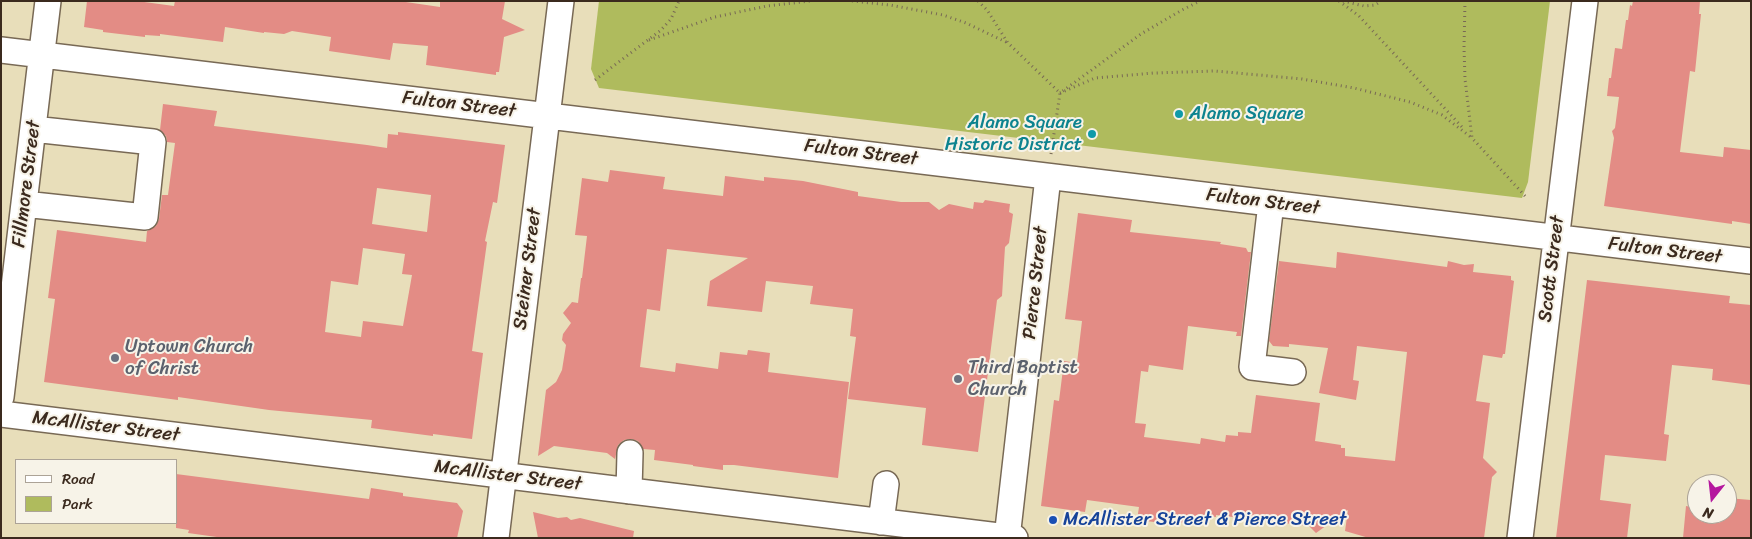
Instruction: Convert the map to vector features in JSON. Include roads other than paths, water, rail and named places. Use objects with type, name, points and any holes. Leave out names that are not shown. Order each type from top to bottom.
[{"type":"street","name":"Fillmore Street","points":[[1,397],[9,264],[24,204],[48,1]]},
{"type":"street","name":"Steiner Street","points":[[496,538],[561,1]]},
{"type":"street","name":"Scott Street","points":[[1520,538],[1585,1]]},
{"type":"street","name":"Fulton Street","points":[[1,50],[1751,261]]},
{"type":"street","points":[[24,204],[145,217],[153,142],[33,129]]},
{"type":"street","name":"Pierce Street","points":[[1010,537],[1048,177]]},
{"type":"street","points":[[1271,203],[1252,367],[1293,372]]},
{"type":"street","name":"McAllister Street","points":[[1,414],[1010,537]]},
{"type":"street","points":[[629,491],[630,454]]},
{"type":"street","points":[[881,522],[886,484]]},
{"type":"place","name":"Alamo Square","points":[[1179,114]]},
{"type":"place","name":"Alamo Square Historic District","points":[[1092,134]]},
{"type":"place","name":"Uptown Church of Christ","points":[[115,358]]},
{"type":"place","name":"Third Baptist Church","points":[[958,379]]},
{"type":"place","name":"McAllister Street & Pierce Street","points":[[1053,520]]}]
